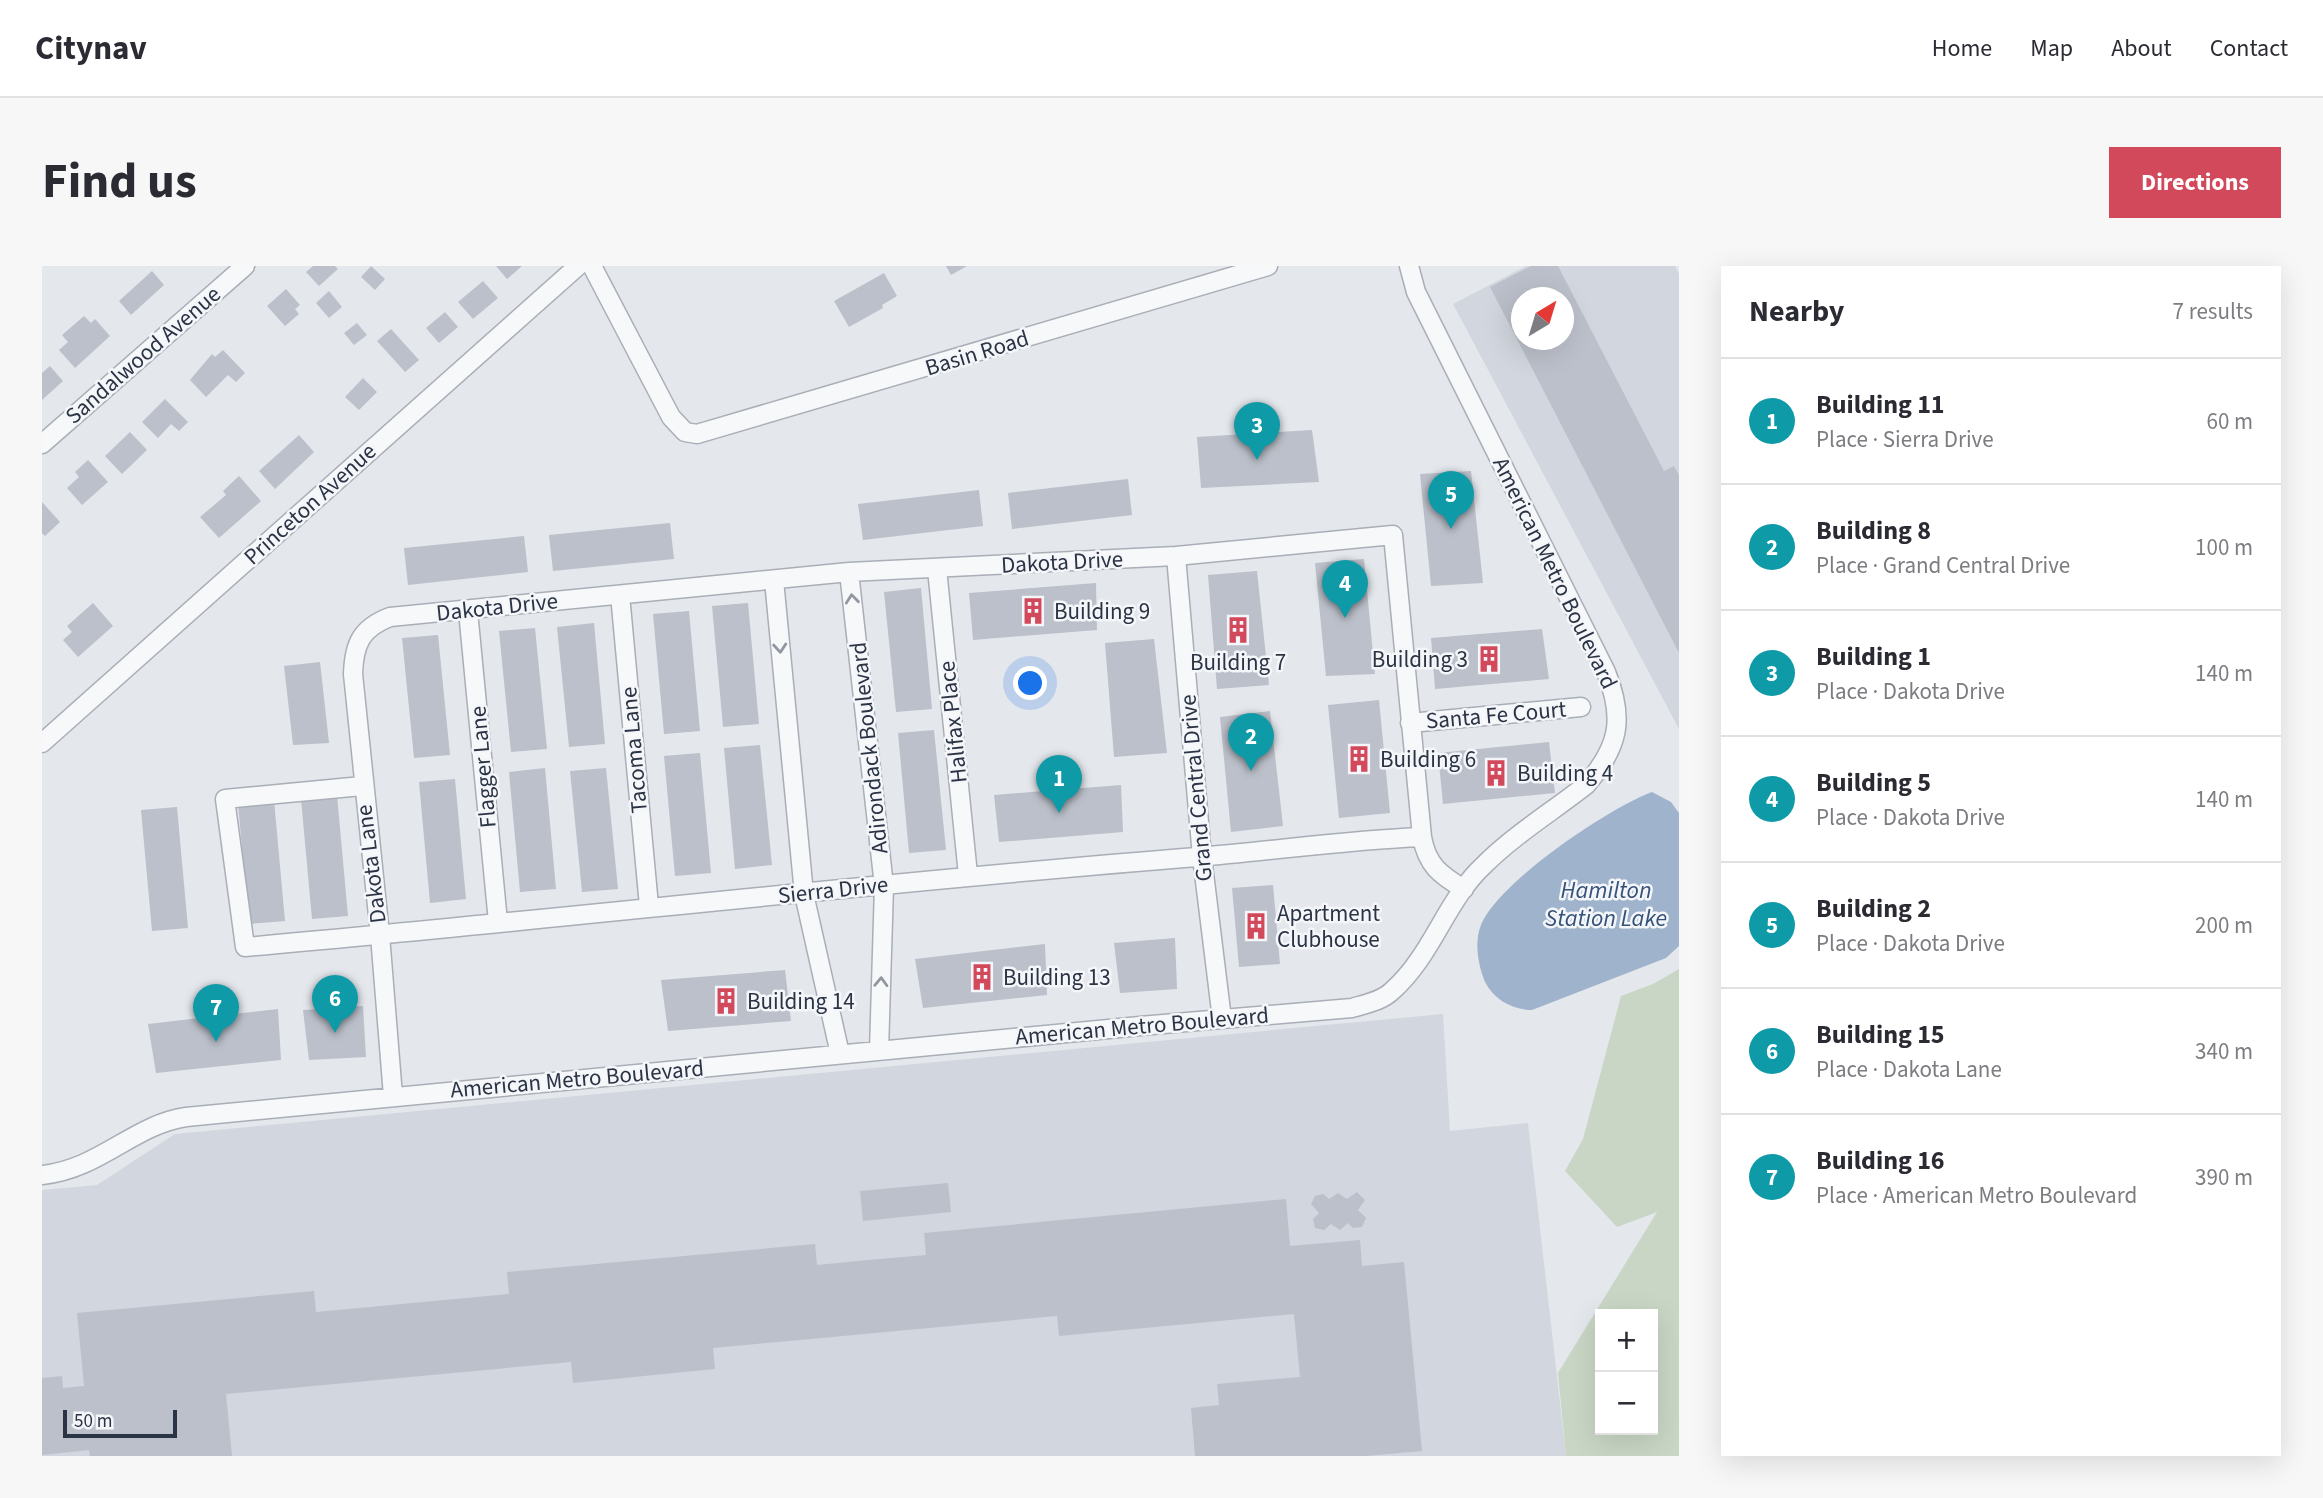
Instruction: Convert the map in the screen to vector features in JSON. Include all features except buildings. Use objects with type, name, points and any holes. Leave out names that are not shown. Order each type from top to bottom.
[{"type":"street","name":"Sandalwood Avenue","points":[[42,444],[245,266]]},
{"type":"street","name":"Princeton Avenue","points":[[42,743],[578,266]]},
{"type":"street","name":"Basin Road","points":[[592,266],[671,417],[685,432],[708,433],[1268,266]]},
{"type":"street","name":"American Metro Boulevard","points":[[42,1174],[83,1166],[172,1119],[393,1096],[1353,1008],[1384,997],[1393,991],[1430,946],[1464,889],[1483,865],[1586,785],[1605,762],[1619,720],[1606,672],[1416,292],[1409,266]]},
{"type":"street","name":"Dakota Drive","points":[[362,633],[374,623],[390,617],[849,572],[1176,556],[1393,535],[1425,855],[1433,869],[1464,889]]},
{"type":"street","name":"Grand Central Drive","points":[[1176,556],[1202,857],[1222,1019]]},
{"type":"street","name":"Halifax Place","points":[[937,569],[968,875]]},
{"type":"street","name":"Adirondack Boulevard","points":[[849,572],[884,886],[879,1051]]},
{"type":"street","points":[[774,580],[804,894],[840,1054]]},
{"type":"street","name":"Tacoma Lane","points":[[620,595],[649,906]]},
{"type":"street","name":"Flagger Lane","points":[[468,611],[498,922]]},
{"type":"street","name":"Dakota Lane","points":[[362,633],[354,650],[353,674],[362,786],[380,935],[393,1096]]},
{"type":"street","name":"Santa Fe Court","points":[[1410,723],[1581,707]]},
{"type":"street","name":"Sierra Drive","points":[[362,786],[225,799],[245,947],[649,906],[804,894],[968,875],[1422,837]]},
{"type":"shaded area","points":[[1526,266],[1675,266],[1679,274],[1679,729],[1453,304]]},
{"type":"shaded area","points":[[1443,1014],[1450,1131],[1528,1123],[1566,1456],[42,1456],[42,1190],[97,1185],[175,1134]]},
{"type":"green space","points":[[1679,969],[1679,1456],[1566,1456],[1558,1373],[1595,1313],[1595,1435],[1658,1435],[1658,1309],[1597,1309],[1657,1212],[1617,1227],[1565,1171],[1583,1139],[1621,996],[1653,984]]},
{"type":"water","name":"Hamilton Station Lake","points":[[1652,792],[1671,802],[1679,813],[1679,946],[1666,958],[1532,1010],[1511,1006],[1499,999],[1485,982],[1478,954],[1479,932],[1491,908],[1531,868],[1557,848],[1610,813]]},
{"type":"place","name":"Building 1","points":[[1257,460]]},
{"type":"place","name":"Building 2","points":[[1451,529]]},
{"type":"place","name":"Building 9","points":[[1033,611]]},
{"type":"place","name":"Building 5","points":[[1345,618]]},
{"type":"place","name":"Building 7","points":[[1238,630]]},
{"type":"place","name":"Building 3","points":[[1489,659]]},
{"type":"place","name":"Building 6","points":[[1359,759]]},
{"type":"place","name":"Building 8","points":[[1251,771]]},
{"type":"place","name":"Building 4","points":[[1496,773]]},
{"type":"place","name":"Building 11","points":[[1059,813]]},
{"type":"place","name":"Apartment Clubhouse","points":[[1256,926]]},
{"type":"place","name":"Building 13","points":[[982,977]]},
{"type":"place","name":"Building 14","points":[[726,1001]]},
{"type":"place","name":"Building 15","points":[[335,1033]]},
{"type":"place","name":"Building 16","points":[[216,1042]]}]
